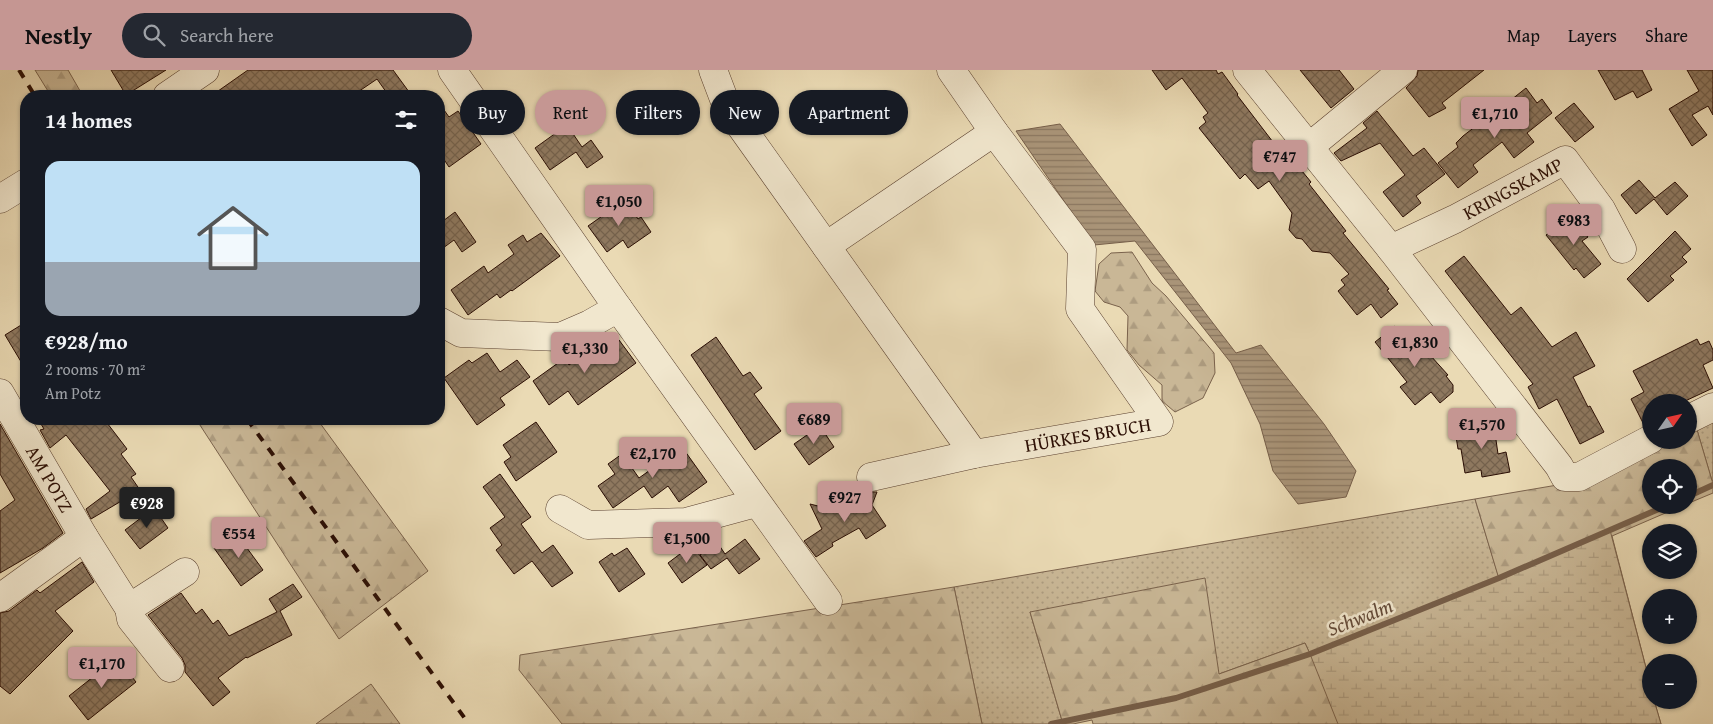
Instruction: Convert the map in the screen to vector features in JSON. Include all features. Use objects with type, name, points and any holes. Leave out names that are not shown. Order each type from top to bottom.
[{"type":"street","points":[[176,90],[205,70]]},
{"type":"street","points":[[452,70],[618,308],[828,601]]},
{"type":"street","points":[[713,70],[727,107],[974,454]]},
{"type":"street","name":"HÜRKES BRUCH","points":[[871,477],[974,454],[1158,422],[1080,309],[1082,249],[994,132],[951,70]]},
{"type":"street","points":[[1247,70],[1392,249],[1566,477],[1579,477],[1642,444]]},
{"type":"street","points":[[1309,147],[1403,70]]},
{"type":"street","points":[[826,246],[994,132]]},
{"type":"street","name":"KRINGSKAMP","points":[[1392,249],[1455,219],[1565,160],[1602,209],[1622,249]]},
{"type":"street","points":[[0,199],[20,187]]},
{"type":"street","points":[[445,324],[460,333],[560,337],[590,324],[618,308]]},
{"type":"street","name":"AM POTZ","points":[[0,393],[84,537],[129,608],[131,619],[170,668]]},
{"type":"street","points":[[1698,415],[1713,407]]},
{"type":"street","points":[[560,509],[588,525],[686,522],[756,502]]},
{"type":"street","points":[[0,598],[84,537]]},
{"type":"street","points":[[129,608],[185,572]]},
{"type":"green space","points":[[35,70],[68,70],[80,90],[47,90]]},
{"type":"green space","points":[[1132,252],[1152,283],[1166,296],[1214,353],[1215,373],[1203,398],[1175,412],[1162,401],[1162,385],[1139,365],[1127,350],[1128,316],[1120,307],[1104,302],[1095,291],[1099,264],[1111,253]]},
{"type":"green space","points":[[1713,414],[1713,481],[1698,433],[1698,422]]},
{"type":"green space","points":[[200,425],[321,425],[428,571],[339,639]]},
{"type":"green space","points":[[1698,433],[1713,484],[1713,493],[1697,500],[1697,459],[1642,459],[1642,514],[1663,514],[1612,536],[1642,654],[1642,709],[1657,709],[1661,724],[1093,724],[1092,720],[1063,724],[1030,612],[1205,578],[1219,674],[1305,643],[1310,654],[1499,579],[1475,499],[1581,481],[1644,449],[1698,449]]},
{"type":"green space","points":[[1475,499],[1499,578],[1310,654],[1305,643],[1219,674],[1030,612],[1063,724],[982,724],[954,587]]},
{"type":"green space","points":[[1610,530],[1642,654],[1642,709],[1657,709],[1661,724],[1338,724],[1310,654],[1499,578]]},
{"type":"green space","points":[[954,587],[982,724],[562,724],[519,670],[520,655]]},
{"type":"green space","points":[[371,684],[400,724],[316,724]]},
{"type":"shaded area","points":[[1060,124],[1236,353],[1261,345],[1324,424],[1356,471],[1346,497],[1298,504],[1273,471],[1260,424],[1231,363],[1135,241],[1094,245],[1016,131]]},
{"type":"building","points":[[111,70],[166,70],[134,90],[123,90]]},
{"type":"building","points":[[248,70],[393,70],[408,90],[385,90],[377,79],[361,90],[220,90]]},
{"type":"building","points":[[1152,70],[1216,70],[1218,74],[1222,72],[1237,95],[1289,163],[1293,160],[1311,182],[1309,184],[1346,231],[1343,233],[1389,289],[1387,290],[1398,304],[1381,318],[1371,304],[1357,315],[1338,291],[1345,285],[1341,280],[1349,274],[1330,253],[1312,251],[1302,239],[1296,238],[1289,230],[1292,213],[1269,181],[1258,189],[1245,174],[1240,179],[1199,128],[1206,122],[1203,117],[1208,113],[1182,78],[1166,90]]},
{"type":"building","points":[[1300,70],[1339,70],[1354,89],[1331,108]]},
{"type":"building","points":[[1418,70],[1484,70],[1442,103],[1446,108],[1429,117],[1406,88],[1417,76]]},
{"type":"building","points":[[1598,70],[1642,70],[1652,90],[1637,98],[1633,91],[1615,100]]},
{"type":"building","points":[[1687,70],[1713,70],[1713,115],[1708,106],[1692,115],[1707,135],[1692,146],[1669,109],[1699,91]]},
{"type":"building","points":[[1526,88],[1537,103],[1542,99],[1552,113],[1527,133],[1534,142],[1514,158],[1502,142],[1473,165],[1478,172],[1458,188],[1438,163],[1458,147],[1456,143],[1463,136],[1485,119],[1495,132],[1520,112],[1511,100]]},
{"type":"building","points":[[1574,103],[1594,127],[1575,142],[1555,118]]},
{"type":"building","points":[[445,111],[449,117],[458,111],[460,114],[460,135],[475,135],[481,144],[449,167],[445,161]]},
{"type":"building","points":[[1377,111],[1413,156],[1424,148],[1445,174],[1416,196],[1421,203],[1403,217],[1383,192],[1405,175],[1380,143],[1341,161],[1334,153],[1367,128],[1363,123]]},
{"type":"building","points":[[553,135],[574,135],[582,147],[591,140],[603,157],[587,168],[576,152],[550,170],[535,148]]},
{"type":"building","points":[[1639,180],[1655,198],[1675,182],[1688,196],[1667,215],[1654,199],[1636,214],[1621,195]]},
{"type":"building","points":[[625,200],[638,219],[641,217],[651,232],[628,248],[623,240],[607,252],[588,226]]},
{"type":"building","points":[[455,212],[476,242],[462,252],[454,240],[445,247],[445,220]]},
{"type":"building","points":[[1572,215],[1588,237],[1582,241],[1601,264],[1584,278],[1576,268],[1574,270],[1546,235]]},
{"type":"building","points":[[1675,231],[1691,249],[1682,257],[1687,262],[1670,276],[1674,280],[1648,302],[1627,279]]},
{"type":"building","points":[[541,233],[560,256],[512,291],[500,298],[497,294],[468,315],[451,290],[484,266],[488,273],[514,254],[508,245],[523,235],[527,242]]},
{"type":"building","points":[[1464,256],[1511,315],[1521,307],[1552,347],[1576,332],[1595,366],[1573,377],[1588,407],[1590,406],[1604,432],[1580,444],[1557,399],[1539,409],[1528,387],[1533,384],[1445,271]]},
{"type":"building","points":[[20,326],[20,360],[5,335]]},
{"type":"building","points":[[1395,326],[1414,351],[1421,345],[1448,375],[1446,376],[1453,385],[1453,392],[1440,403],[1431,392],[1415,405],[1400,387],[1407,382],[1375,342]]},
{"type":"building","points":[[716,337],[743,376],[750,372],[762,388],[754,394],[781,431],[755,450],[691,355]]},
{"type":"building","points":[[1697,339],[1700,345],[1709,341],[1713,350],[1713,360],[1703,365],[1713,388],[1698,395],[1642,394],[1642,421],[1631,399],[1644,392],[1633,371]]},
{"type":"building","points":[[619,340],[636,363],[578,405],[568,391],[549,405],[533,381],[565,358],[569,365],[585,353],[588,357],[603,346],[605,350]]},
{"type":"building","points":[[487,353],[500,372],[517,360],[530,377],[500,398],[505,405],[477,425],[445,379],[445,377],[469,360],[472,363]]},
{"type":"building","points":[[1493,419],[1498,454],[1506,452],[1510,472],[1482,477],[1481,470],[1465,473],[1461,449],[1458,449],[1455,430],[1476,426],[1475,422]]},
{"type":"building","points":[[536,422],[557,452],[516,481],[504,462],[511,457],[503,445]]},
{"type":"building","points":[[0,424],[63,533],[43,548],[0,573],[0,511],[15,500],[0,474]]},
{"type":"building","points":[[42,425],[109,425],[127,449],[121,454],[136,474],[131,477],[140,490],[91,519],[86,509],[110,491],[66,435],[50,448],[40,430],[44,429]]},
{"type":"building","points":[[820,426],[834,447],[809,465],[794,444]]},
{"type":"building","points":[[682,447],[707,482],[679,502],[668,486],[652,498],[644,486],[613,508],[598,486],[615,474],[608,464],[622,454],[639,478]]},
{"type":"building","points":[[500,474],[531,517],[521,524],[542,553],[553,545],[573,573],[552,587],[532,561],[514,574],[496,550],[502,545],[490,528],[505,517],[483,487]]},
{"type":"building","points":[[866,492],[877,492],[872,505],[886,526],[866,539],[859,528],[832,543],[833,546],[816,557],[804,541],[822,529],[810,504],[826,508],[832,506],[833,508],[858,501]]},
{"type":"building","points":[[154,508],[168,528],[140,549],[125,530]]},
{"type":"building","points":[[236,533],[263,570],[241,586],[214,548]]},
{"type":"building","points":[[745,539],[760,559],[739,574],[727,558],[711,569],[700,555],[717,542],[725,554]]},
{"type":"building","points":[[692,545],[707,565],[682,583],[668,563]]},
{"type":"building","points":[[627,548],[645,574],[619,592],[599,562],[612,553],[614,556]]},
{"type":"building","points":[[82,562],[94,582],[55,611],[73,631],[10,694],[0,686],[0,613],[9,611],[37,590],[40,593]]},
{"type":"building","points":[[293,584],[302,597],[280,611],[292,635],[246,657],[218,678],[230,692],[213,706],[185,672],[182,658],[148,615],[181,593],[196,614],[202,609],[213,624],[218,620],[229,636],[277,612],[269,599]]},
{"type":"building","points":[[117,658],[136,682],[88,720],[69,696]]},
{"type":"waterway","name":"Schwalm","points":[[1697,492],[1713,485]]},
{"type":"waterway","name":"Schwalm","points":[[1051,724],[1176,698],[1310,654],[1499,578],[1647,514]]},
{"type":"railway","points":[[19,70],[31,90]]},
{"type":"railway","points":[[251,425],[469,724]]}]
